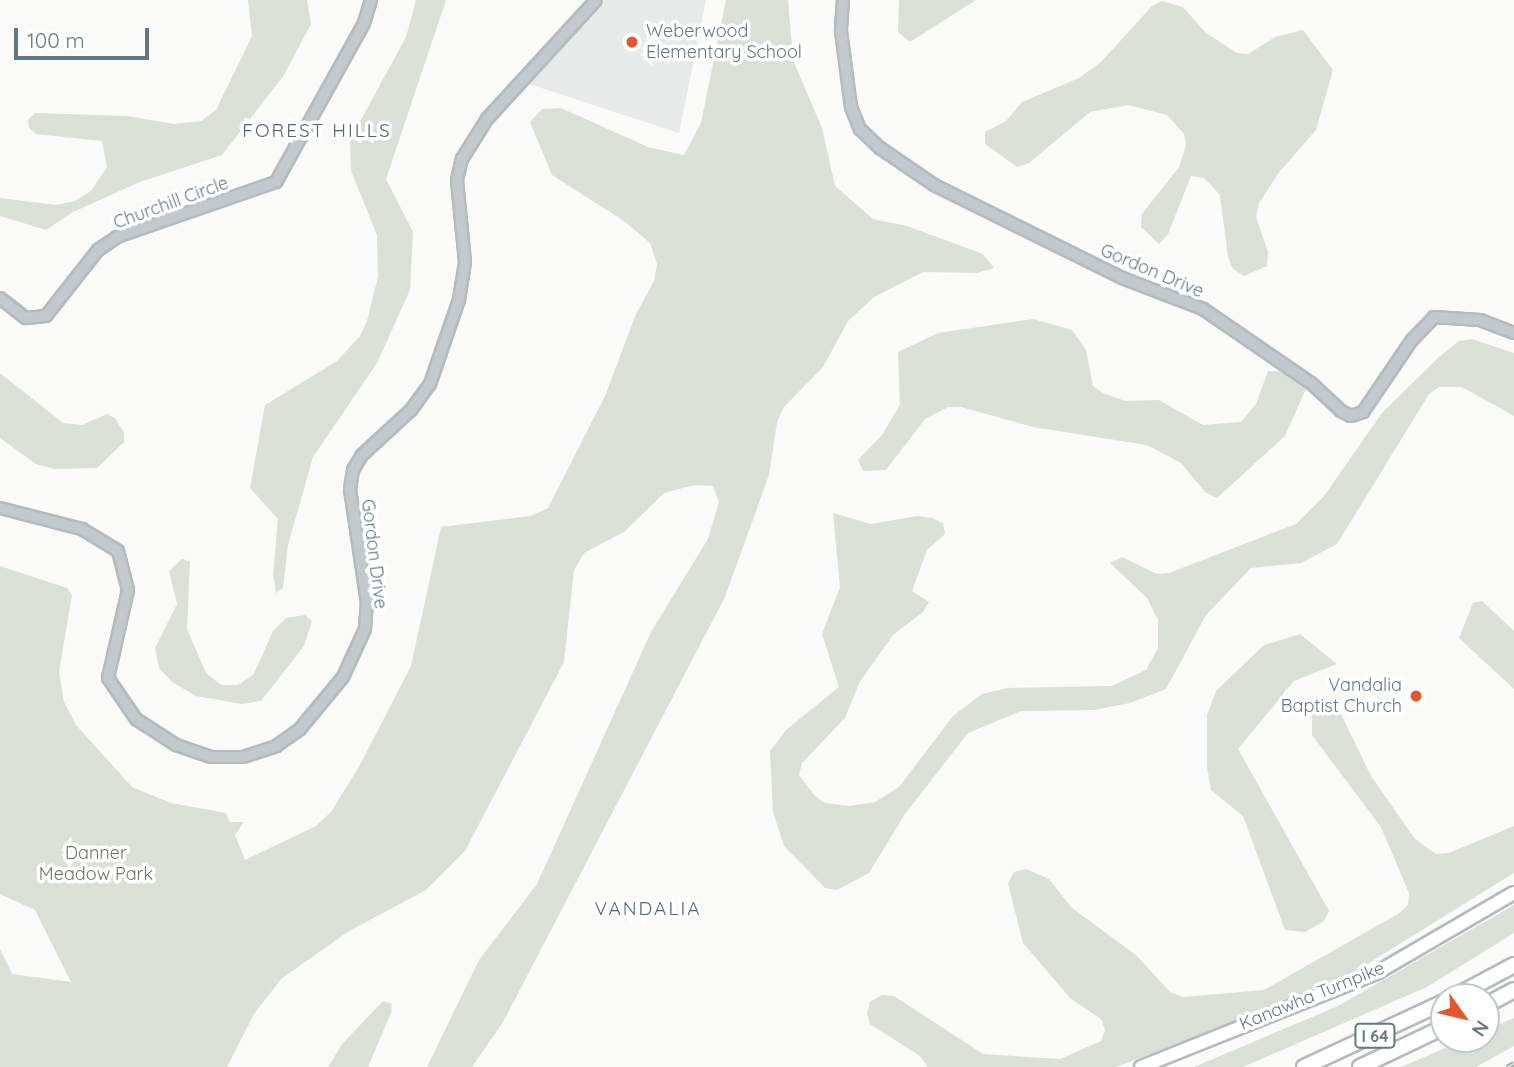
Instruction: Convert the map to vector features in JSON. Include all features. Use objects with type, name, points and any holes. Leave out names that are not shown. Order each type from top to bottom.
[{"type":"highway","points":[[1480,983],[1514,965]]},
{"type":"highway","name":"I 64","points":[[1304,1067],[1430,1008]]},
{"type":"highway","name":"I 64","points":[[1360,1067],[1430,1034]]},
{"type":"main road","name":"Kanawha Turnpike","points":[[1141,1067],[1378,972],[1514,893]]},
{"type":"street","name":"Churchill Circle","points":[[1,296],[26,318],[46,316],[98,250],[117,237],[276,181],[365,23],[371,0]]},
{"type":"street","name":"Gordon Drive","points":[[0,508],[82,529],[118,551],[128,590],[108,678],[136,719],[176,745],[220,758],[243,757],[271,748],[300,729],[343,677],[365,629],[367,603],[350,489],[353,470],[430,384],[459,300],[465,262],[457,180],[462,159],[487,119],[596,0]]},
{"type":"street","name":"Gordon Drive","points":[[843,0],[841,31],[851,107],[860,129],[880,148],[946,191],[1122,278],[1203,309],[1311,383],[1341,411],[1351,416],[1363,412],[1412,340],[1434,317],[1480,320],[1514,332]]},
{"type":"shaded area","name":"Weberwood Elementary School","points":[[605,0],[706,0],[679,133],[529,84]]},
{"type":"green space","points":[[248,0],[307,0],[311,24],[284,75],[222,155],[140,182],[73,212],[46,230],[0,216],[0,198],[56,205],[75,201],[91,191],[107,167],[102,141],[36,134],[29,128],[28,120],[35,113],[127,116],[174,124],[201,121],[216,110],[252,36]]},
{"type":"green space","points":[[416,0],[446,0],[386,179],[413,232],[410,290],[377,363],[313,457],[288,545],[283,588],[276,593],[273,575],[278,519],[250,488],[265,405],[337,361],[360,336],[367,321],[378,277],[377,235],[351,171],[350,140],[406,37]]},
{"type":"green space","name":"Danner Meadow Park","points":[[726,0],[788,0],[793,60],[822,128],[835,186],[873,219],[907,226],[983,254],[994,268],[977,273],[923,272],[874,297],[848,321],[823,367],[784,407],[777,422],[769,475],[725,597],[503,1022],[472,1067],[427,1067],[479,960],[537,884],[651,632],[708,539],[719,502],[713,486],[694,485],[664,493],[624,532],[584,553],[574,570],[564,662],[465,851],[426,890],[349,931],[281,979],[254,1014],[227,1067],[0,1067],[0,949],[12,974],[71,982],[35,910],[0,894],[0,566],[67,588],[72,595],[59,672],[64,702],[76,725],[132,787],[171,803],[226,813],[230,822],[244,822],[235,835],[245,860],[316,826],[331,812],[360,765],[411,666],[441,527],[530,516],[548,508],[605,396],[636,314],[654,281],[657,264],[650,243],[624,221],[552,175],[530,122],[542,109],[561,108],[648,147],[684,155],[701,123]]},
{"type":"green space","points":[[899,0],[976,0],[910,42],[898,32]]},
{"type":"green space","points":[[1162,1],[1183,7],[1206,33],[1237,53],[1248,54],[1275,37],[1303,30],[1333,70],[1316,130],[1280,171],[1259,203],[1256,217],[1268,252],[1267,266],[1244,276],[1233,269],[1228,257],[1220,195],[1204,178],[1191,176],[1168,234],[1159,244],[1141,227],[1142,214],[1179,167],[1186,145],[1184,134],[1167,115],[1128,105],[1090,112],[1029,163],[1017,167],[985,144],[985,132],[1006,121],[1022,102],[1079,78],[1101,62],[1152,6]]},
{"type":"green space","points":[[1033,319],[1072,330],[1086,350],[1093,386],[1103,393],[1125,401],[1159,400],[1203,425],[1241,422],[1256,404],[1268,371],[1290,372],[1301,377],[1306,389],[1285,436],[1217,498],[1205,492],[1181,463],[1147,445],[1033,427],[961,407],[948,407],[925,419],[886,470],[863,471],[858,460],[882,435],[900,405],[898,352],[938,333]]},
{"type":"green space","points":[[1472,339],[1514,353],[1514,416],[1462,387],[1439,387],[1429,394],[1337,544],[1301,563],[1251,568],[1206,615],[1166,689],[1130,703],[1094,710],[1021,711],[968,733],[905,814],[869,873],[837,890],[825,888],[784,846],[773,812],[770,751],[786,730],[839,687],[822,634],[840,587],[833,513],[871,524],[917,516],[932,518],[943,523],[945,534],[927,550],[912,591],[929,602],[923,612],[893,635],[859,683],[845,718],[802,763],[799,775],[815,796],[825,803],[849,806],[875,802],[899,787],[953,716],[982,694],[1007,688],[1112,686],[1146,670],[1158,648],[1158,620],[1147,598],[1110,563],[1122,557],[1157,574],[1169,573],[1296,524],[1324,496],[1382,413],[1439,357],[1459,341]]},
{"type":"green space","points":[[0,373],[63,423],[82,425],[107,414],[115,418],[124,433],[124,442],[97,468],[54,469],[36,464],[0,438]]},
{"type":"green space","points":[[182,559],[190,561],[187,629],[206,673],[221,685],[238,685],[254,674],[273,631],[286,618],[305,615],[312,621],[304,646],[261,701],[242,704],[196,696],[172,682],[159,668],[155,648],[177,604],[169,571]]},
{"type":"green space","points":[[1482,601],[1514,631],[1514,689],[1459,638],[1473,603]]},
{"type":"green space","points":[[1300,634],[1337,664],[1294,681],[1238,749],[1329,911],[1324,921],[1305,932],[1285,930],[1243,816],[1211,790],[1207,767],[1207,715],[1216,691],[1264,645]]},
{"type":"green space","points":[[1318,702],[1341,714],[1371,776],[1415,839],[1436,854],[1449,853],[1514,826],[1514,873],[1340,981],[1116,1067],[928,1067],[920,1056],[870,1024],[867,1014],[870,1002],[882,995],[894,996],[983,1054],[1060,1059],[1101,1041],[1105,1030],[1101,1019],[1071,999],[1023,943],[1008,883],[1014,872],[1026,869],[1049,879],[1072,908],[1136,955],[1170,992],[1183,997],[1264,990],[1398,914],[1408,905],[1409,893],[1381,827],[1312,735],[1312,712]]},
{"type":"green space","points":[[1514,905],[1514,933],[1427,987],[1243,1067],[1194,1067],[1338,1006]]},
{"type":"green space","points":[[383,1001],[392,1004],[391,1013],[368,1067],[328,1067],[343,1043]]},
{"type":"green space","points":[[1514,1018],[1514,1046],[1476,1067],[1401,1067],[1434,1053],[1500,1053],[1500,1024]]},
{"type":"railway","points":[[1507,1067],[1514,1063]]},
{"type":"place","name":"Weberwood Elementary School","points":[[632,42]]},
{"type":"place","name":"Vandalia Baptist Church","points":[[1416,696]]},
{"type":"district","name":"FOREST HILLS","points":[[317,131]]},
{"type":"district","name":"VANDALIA","points":[[648,909]]}]
